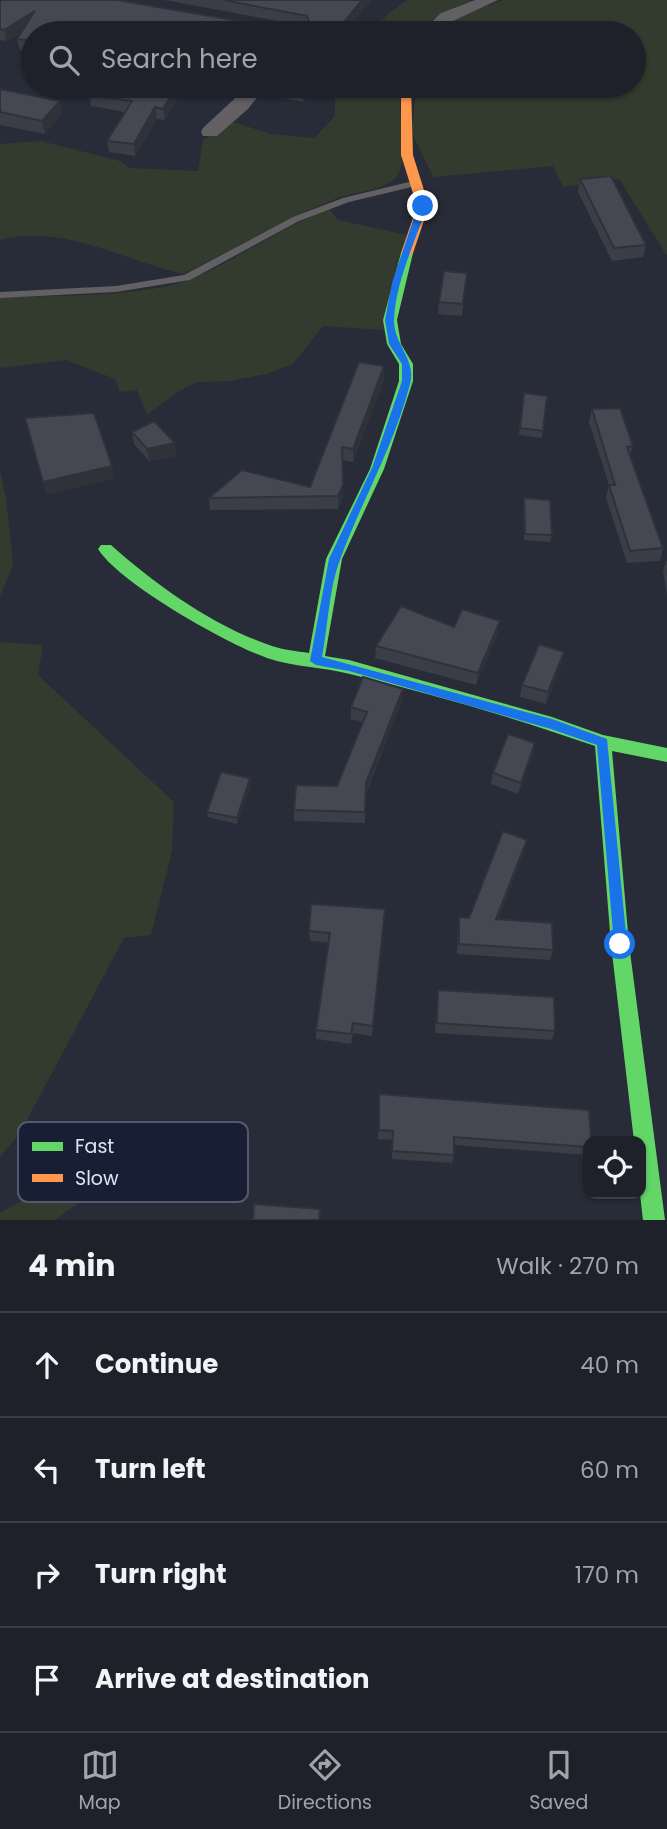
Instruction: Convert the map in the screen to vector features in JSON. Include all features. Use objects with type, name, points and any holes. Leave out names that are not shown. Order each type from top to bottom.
[{"type":"street","points":[[442,21],[490,0]]},
{"type":"street","points":[[210,132],[247,98]]},
{"type":"street","points":[[316,661],[334,559],[377,468],[407,381],[407,364],[394,344],[390,320],[397,283],[423,206],[418,183],[407,155],[406,98]]},
{"type":"street","points":[[106,549],[135,575],[219,630],[271,653],[349,667],[552,724],[603,742],[667,755]]},
{"type":"street","points":[[603,742],[619,931],[654,1220]]},
{"type":"lane","points":[[0,295],[116,289],[187,278],[296,219],[346,200],[418,183]]},
{"type":"green space","points":[[407,0],[472,1],[431,21],[381,21]]},
{"type":"green space","points":[[503,0],[667,0],[667,256],[619,179],[563,187],[553,166],[433,177],[412,133],[415,98],[646,98],[646,21],[450,21]]},
{"type":"green space","points":[[335,98],[400,98],[403,158],[397,176],[385,185],[318,206],[184,274],[71,240],[24,236],[0,240],[0,144],[41,141],[120,161],[130,168],[198,171],[203,140],[233,122],[271,134],[314,138],[335,116]]},
{"type":"green space","points":[[329,209],[338,220],[407,235],[383,330],[323,326],[293,364],[266,374],[230,381],[197,382],[179,391],[147,415],[137,390],[120,392],[115,379],[66,360],[0,368],[0,297],[98,294],[172,285],[209,271]]},
{"type":"green space","points":[[0,471],[6,497],[13,565],[0,596]]},
{"type":"green space","points":[[0,642],[43,645],[38,675],[174,802],[172,851],[151,935],[124,938],[26,1122],[18,1122],[18,1135],[0,1157]]},
{"type":"green space","points":[[20,1202],[79,1202],[55,1220],[0,1220],[0,1213]]},
{"type":"building","points":[[0,0],[117,0],[239,21],[29,21],[35,11],[4,30],[0,29]]},
{"type":"building","points":[[223,0],[362,0],[345,21],[309,21],[307,16]]},
{"type":"building","points":[[0,89],[21,93],[21,98],[60,101],[42,121],[0,112]]},
{"type":"building","points":[[111,98],[170,98],[163,109],[155,107],[134,144],[107,141],[132,101]]},
{"type":"building","points":[[611,176],[646,245],[614,248],[580,179]]},
{"type":"building","points":[[444,271],[467,273],[463,304],[439,302]]},
{"type":"building","points":[[359,362],[384,366],[353,449],[342,447],[343,485],[338,496],[209,498],[242,470],[310,487]]},
{"type":"building","points":[[524,393],[547,396],[543,431],[520,428]]},
{"type":"building","points":[[620,408],[633,446],[627,447],[663,548],[630,551],[609,485],[615,485],[592,409]]},
{"type":"building","points":[[94,413],[112,466],[43,482],[25,418]]},
{"type":"building","points":[[154,421],[175,443],[147,449],[132,432]]},
{"type":"building","points":[[524,498],[550,500],[552,535],[525,534]]},
{"type":"building","points":[[401,606],[454,627],[462,609],[500,621],[478,673],[376,646]]},
{"type":"building","points":[[539,644],[564,652],[548,692],[522,685]]},
{"type":"building","points":[[363,677],[403,689],[366,783],[365,812],[294,810],[296,785],[337,786],[367,712],[351,707]]},
{"type":"building","points":[[508,734],[535,743],[521,783],[493,773]]},
{"type":"building","points":[[221,772],[250,778],[237,818],[207,812]]},
{"type":"building","points":[[503,831],[527,840],[496,919],[552,923],[553,950],[459,944],[459,917],[469,918]]},
{"type":"building","points":[[311,904],[385,909],[373,1026],[353,1023],[351,1034],[316,1030],[330,933],[309,931]]},
{"type":"building","points":[[438,990],[554,997],[555,1031],[437,1023]]},
{"type":"building","points":[[379,1094],[589,1110],[591,1136],[583,1136],[583,1147],[454,1137],[454,1155],[392,1151],[393,1131],[379,1130]]},
{"type":"building","points":[[254,1204],[320,1209],[319,1220],[253,1220]]},
{"type":"traffic: fast","points":[[316,661],[334,559],[377,469],[406,381],[406,364],[394,344],[390,320],[407,253]]},
{"type":"traffic: fast","points":[[106,549],[135,575],[219,630],[271,653],[349,667],[552,724],[603,742],[667,755]]},
{"type":"traffic: fast","points":[[603,742],[620,944],[654,1220]]},
{"type":"traffic: slow","points":[[406,98],[407,155],[423,206],[407,253]]},
{"type":"route","points":[[423,206],[397,283],[390,320],[394,344],[407,364],[407,381],[377,468],[334,559],[316,661],[349,667],[552,724],[603,742],[620,944]]}]
